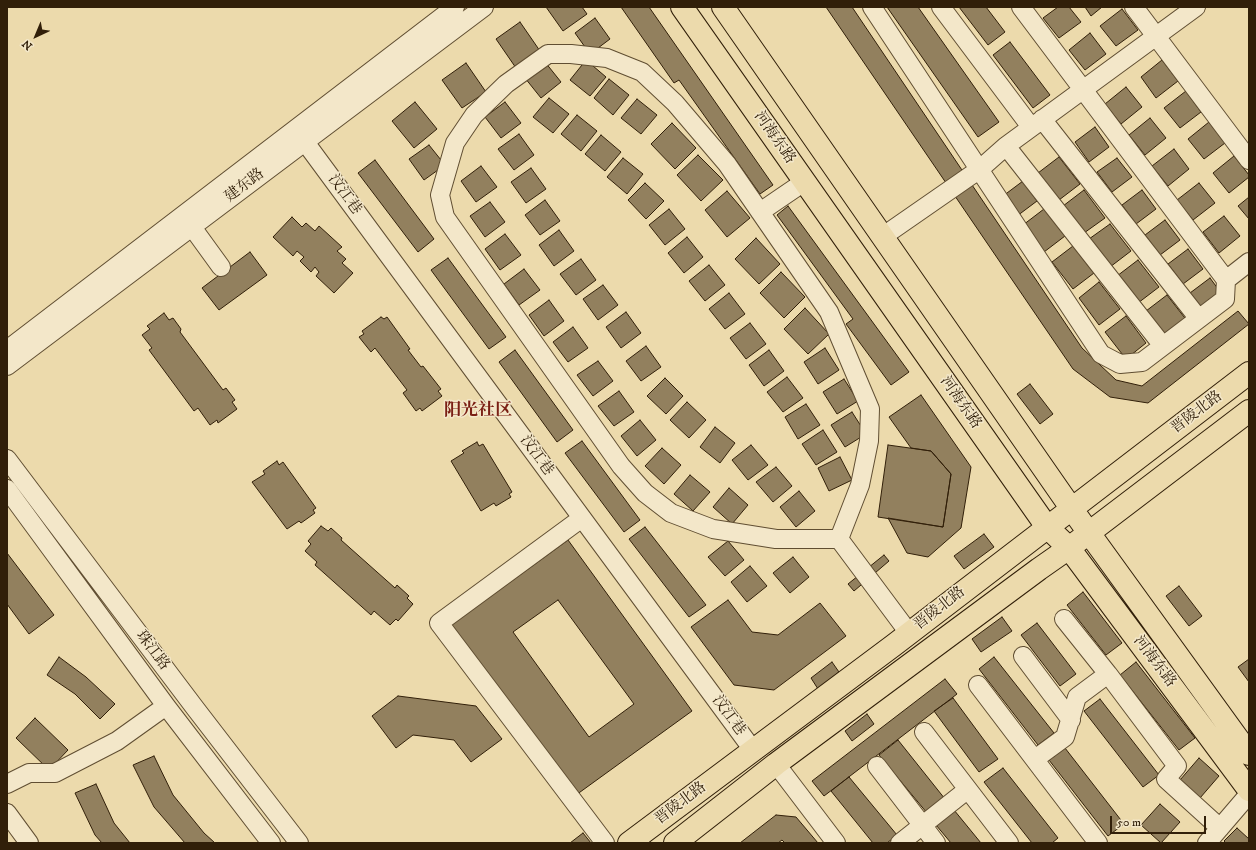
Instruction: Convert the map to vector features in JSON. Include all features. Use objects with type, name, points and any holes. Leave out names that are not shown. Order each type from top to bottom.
[{"type":"main road","name":"河海东路","points":[[682,7],[1047,527],[1069,548],[1249,790]]},
{"type":"main road","name":"河海东路","points":[[723,7],[1071,508],[1249,754]]},
{"type":"main road","name":"晋陵北路","points":[[629,843],[909,633],[1249,373]]},
{"type":"main road","name":"晋陵北路","points":[[675,843],[776,764],[1069,548],[1249,411]]},
{"type":"street","name":"建东路","points":[[7,350],[455,7]]},
{"type":"street","name":"建东路","points":[[7,366],[484,7]]},
{"type":"street","points":[[872,7],[1101,354],[1120,364],[1142,362],[1225,299],[1226,280],[1021,7]]},
{"type":"street","points":[[941,7],[1199,319]]},
{"type":"street","points":[[1134,7],[1156,36],[1243,138],[1249,160]]},
{"type":"street","points":[[882,236],[980,169],[1006,146],[1196,7]]},
{"type":"street","points":[[548,54],[571,54],[607,58],[642,72],[675,103],[727,164],[829,312],[870,409],[869,441],[860,485],[839,539],[776,538],[713,529],[671,513],[645,493],[621,466],[445,217],[440,195],[455,143],[474,115],[506,84],[548,54]]},
{"type":"street","name":"汶江巷","points":[[304,142],[753,750]]},
{"type":"street","points":[[1006,146],[1163,346]]},
{"type":"street","points":[[760,212],[804,182]]},
{"type":"street","points":[[192,227],[221,267]]},
{"type":"street","points":[[1226,280],[1249,262]]},
{"type":"street","name":"珠江路","points":[[7,459],[299,843]]},
{"type":"street","name":"珠江路","points":[[7,489],[166,706],[271,843]]},
{"type":"street","points":[[582,518],[439,623],[605,843]]},
{"type":"street","points":[[839,539],[909,633]]},
{"type":"street","points":[[1064,619],[1108,674],[1177,766],[1166,779],[1220,828]]},
{"type":"street","points":[[1023,656],[1071,720]]},
{"type":"street","points":[[1035,759],[1064,737],[1071,720],[1077,697],[1108,674]]},
{"type":"street","points":[[978,685],[1098,843]]},
{"type":"street","points":[[7,784],[29,773],[55,773],[117,741],[166,706]]},
{"type":"street","points":[[924,732],[1009,843]]},
{"type":"street","points":[[776,764],[836,843]]},
{"type":"street","points":[[877,766],[936,843]]},
{"type":"street","points":[[900,843],[967,790]]},
{"type":"street","points":[[1209,842],[1249,794]]},
{"type":"street","points":[[7,813],[29,843]]},
{"type":"building","points":[[546,7],[582,7],[587,14],[563,31]]},
{"type":"building","points":[[621,7],[649,7],[773,185],[760,194],[679,80],[674,83]]},
{"type":"building","points":[[826,7],[852,7],[1082,348],[1116,380],[1142,386],[1238,311],[1249,324],[1148,403],[1110,397],[1073,369]]},
{"type":"building","points":[[887,7],[918,7],[999,122],[978,137]]},
{"type":"building","points":[[959,7],[986,7],[1005,32],[988,45]]},
{"type":"building","points":[[1058,7],[1069,7],[1081,22],[1059,38],[1043,18]]},
{"type":"building","points":[[1085,7],[1102,7],[1091,16]]},
{"type":"building","points":[[1122,9],[1138,30],[1116,46],[1100,26]]},
{"type":"building","points":[[595,18],[610,39],[590,54],[575,33]]},
{"type":"building","points":[[520,22],[540,51],[516,68],[496,39]]},
{"type":"building","points":[[1090,33],[1106,54],[1085,70],[1069,50]]},
{"type":"building","points":[[1010,42],[1050,95],[1033,108],[993,55]]},
{"type":"building","points":[[586,60],[606,77],[590,96],[570,80]]},
{"type":"building","points":[[1162,60],[1178,81],[1156,98],[1141,77]]},
{"type":"building","points":[[545,62],[561,82],[541,98],[525,78]]},
{"type":"building","points":[[466,63],[486,92],[462,108],[442,80]]},
{"type":"building","points":[[609,79],[629,95],[613,115],[594,98]]},
{"type":"building","points":[[1126,87],[1142,107],[1121,124],[1105,104]]},
{"type":"building","points":[[1186,91],[1201,112],[1180,128],[1164,108]]},
{"type":"building","points":[[549,98],[569,114],[553,133],[533,117]]},
{"type":"building","points":[[637,99],[657,115],[641,134],[621,118]]},
{"type":"building","points":[[415,102],[437,129],[414,148],[392,121]]},
{"type":"building","points":[[505,102],[521,123],[501,138],[485,117]]},
{"type":"building","points":[[577,115],[597,131],[581,151],[561,134]]},
{"type":"building","points":[[1150,118],[1166,138],[1145,155],[1129,135]]},
{"type":"building","points":[[1209,122],[1225,143],[1204,159],[1188,139]]},
{"type":"building","points":[[672,123],[696,148],[675,169],[651,144]]},
{"type":"building","points":[[1095,127],[1109,147],[1089,162],[1075,142]]},
{"type":"building","points":[[519,134],[534,155],[514,170],[498,149]]},
{"type":"building","points":[[601,135],[621,152],[605,171],[585,154]]},
{"type":"building","points":[[429,145],[445,165],[424,180],[409,159]]},
{"type":"building","points":[[1174,149],[1189,169],[1168,186],[1152,166]]},
{"type":"building","points":[[698,155],[723,180],[701,201],[677,175]]},
{"type":"building","points":[[1234,156],[1249,177],[1229,193],[1213,173]]},
{"type":"building","points":[[1059,157],[1080,184],[1059,200],[1038,173]]},
{"type":"building","points":[[623,158],[643,174],[627,194],[607,177]]},
{"type":"building","points":[[1117,158],[1132,177],[1112,192],[1097,172]]},
{"type":"building","points":[[375,160],[434,239],[418,252],[358,173]]},
{"type":"building","points":[[481,166],[497,187],[476,202],[461,181]]},
{"type":"building","points":[[531,168],[546,189],[526,203],[511,182]]},
{"type":"building","points":[[1023,181],[1037,201],[1017,216],[1003,196]]},
{"type":"building","points":[[645,183],[664,201],[646,219],[628,200]]},
{"type":"building","points":[[1199,183],[1215,203],[1193,220],[1177,200]]},
{"type":"building","points":[[1084,190],[1105,218],[1084,233],[1063,206]]},
{"type":"building","points":[[1142,190],[1156,209],[1136,224],[1122,205]]},
{"type":"building","points":[[727,191],[750,218],[727,237],[705,210]]},
{"type":"building","points":[[1249,197],[1249,219],[1238,206]]},
{"type":"building","points":[[545,200],[560,221],[540,235],[525,215]]},
{"type":"building","points":[[490,202],[505,222],[485,237],[470,216]]},
{"type":"building","points":[[788,206],[909,372],[891,385],[846,324],[853,319],[777,215]]},
{"type":"building","points":[[669,209],[685,229],[665,245],[649,225]]},
{"type":"building","points":[[1044,209],[1065,236],[1044,252],[1023,225]]},
{"type":"building","points":[[1224,216],[1240,236],[1219,253],[1203,232]]},
{"type":"building","points":[[292,217],[302,227],[306,223],[315,231],[319,226],[342,247],[337,251],[346,259],[342,263],[353,273],[334,293],[316,276],[319,272],[315,267],[311,272],[300,261],[304,257],[297,251],[293,256],[273,237]]},
{"type":"building","points":[[1165,220],[1180,240],[1160,255],[1145,235]]},
{"type":"building","points":[[1110,224],[1131,251],[1110,267],[1089,239]]},
{"type":"building","points":[[559,230],[574,251],[554,266],[539,245]]},
{"type":"building","points":[[505,234],[521,255],[500,270],[485,249]]},
{"type":"building","points":[[687,237],[703,257],[684,273],[668,253]]},
{"type":"building","points":[[756,238],[780,264],[759,284],[735,259]]},
{"type":"building","points":[[1073,246],[1094,273],[1073,289],[1052,262]]},
{"type":"building","points":[[1188,249],[1203,269],[1183,284],[1168,264]]},
{"type":"building","points":[[250,252],[267,275],[219,310],[202,288]]},
{"type":"building","points":[[448,258],[506,337],[489,349],[431,270]]},
{"type":"building","points":[[581,259],[596,280],[576,295],[560,274]]},
{"type":"building","points":[[1138,260],[1159,287],[1138,303],[1117,276]]},
{"type":"building","points":[[709,265],[725,285],[705,301],[689,281]]},
{"type":"building","points":[[524,269],[540,290],[519,305],[504,284]]},
{"type":"building","points":[[781,272],[805,297],[784,318],[760,293]]},
{"type":"building","points":[[1210,278],[1224,297],[1204,312],[1190,293]]},
{"type":"building","points":[[1099,282],[1120,309],[1099,325],[1079,298]]},
{"type":"building","points":[[603,285],[618,305],[598,320],[583,299]]},
{"type":"building","points":[[729,293],[745,314],[725,329],[709,309]]},
{"type":"building","points":[[1167,295],[1188,322],[1167,338],[1146,311]]},
{"type":"building","points":[[549,300],[564,321],[544,336],[529,315]]},
{"type":"building","points":[[805,308],[829,334],[808,354],[784,329]]},
{"type":"building","points":[[626,312],[641,333],[621,348],[606,327]]},
{"type":"building","points":[[164,313],[169,320],[173,318],[181,329],[180,332],[223,390],[226,388],[235,400],[232,402],[237,409],[218,423],[217,420],[210,425],[198,408],[194,411],[149,350],[152,348],[142,335],[150,329],[147,326]]},
{"type":"building","points":[[1126,316],[1146,343],[1126,359],[1105,332]]},
{"type":"building","points":[[381,317],[384,319],[387,317],[410,349],[408,350],[441,389],[438,391],[442,396],[422,411],[420,408],[416,411],[403,393],[407,390],[375,348],[371,352],[359,337],[364,334],[362,331]]},
{"type":"building","points":[[750,323],[766,344],[746,359],[730,338]]},
{"type":"building","points":[[573,327],[588,348],[568,362],[553,342]]},
{"type":"building","points":[[646,346],[661,367],[641,381],[626,361]]},
{"type":"building","points":[[825,348],[839,370],[818,384],[804,362]]},
{"type":"building","points":[[515,350],[573,430],[557,442],[499,362]]},
{"type":"building","points":[[769,350],[784,371],[764,386],[749,365]]},
{"type":"building","points":[[598,361],[613,381],[593,396],[577,375]]},
{"type":"building","points":[[787,377],[803,398],[783,412],[767,392]]},
{"type":"building","points":[[665,378],[683,396],[666,414],[647,396]]},
{"type":"building","points":[[844,379],[858,401],[837,414],[823,392]]},
{"type":"building","points":[[1030,384],[1053,414],[1040,424],[1017,394]]},
{"type":"building","points":[[619,391],[634,412],[614,426],[598,406]]},
{"type":"building","points":[[921,395],[971,467],[961,528],[928,557],[907,553],[888,518],[943,527],[951,474],[931,451],[911,448],[889,417]]},
{"type":"building","points":[[687,402],[706,420],[689,438],[670,420]]},
{"type":"building","points":[[806,404],[820,425],[798,439],[785,417]]},
{"type":"building","points":[[852,412],[866,434],[845,447],[831,425]]},
{"type":"building","points":[[640,420],[656,440],[637,456],[621,436]]},
{"type":"building","points":[[715,427],[735,443],[720,463],[700,447]]},
{"type":"building","points":[[823,430],[837,452],[816,465],[802,444]]},
{"type":"building","points":[[582,441],[640,520],[624,532],[565,453]]},
{"type":"building","points":[[477,442],[479,446],[483,444],[512,492],[509,494],[511,497],[496,506],[494,503],[481,511],[451,461],[464,453],[462,451]]},
{"type":"building","points":[[751,445],[768,465],[748,480],[732,460]]},
{"type":"building","points":[[888,445],[931,451],[951,474],[943,527],[878,517]]},
{"type":"building","points":[[662,448],[681,465],[664,484],[645,466]]},
{"type":"building","points":[[840,457],[852,480],[829,491],[818,468]]},
{"type":"building","points":[[277,461],[279,465],[283,462],[316,508],[313,510],[315,513],[301,523],[299,521],[287,529],[252,482],[265,474],[263,471]]},
{"type":"building","points":[[776,467],[792,486],[773,502],[756,482]]},
{"type":"building","points":[[690,475],[710,492],[693,511],[674,494]]},
{"type":"building","points":[[729,488],[748,505],[732,524],[713,507]]},
{"type":"building","points":[[799,491],[815,511],[796,527],[780,507]]},
{"type":"building","points":[[321,526],[328,531],[331,528],[342,538],[341,540],[395,588],[397,585],[409,596],[407,598],[413,604],[398,621],[396,619],[390,625],[374,611],[371,615],[315,565],[317,562],[305,551],[311,544],[308,541]]},
{"type":"building","points":[[645,527],[706,605],[689,617],[629,539]]},
{"type":"building","points":[[984,534],[994,547],[964,569],[954,556]]},
{"type":"building","points":[[568,540],[692,711],[576,795],[451,625]],"holes":[[[558,600],[634,704],[589,737],[513,632]]]},
{"type":"building","points":[[728,541],[744,560],[725,576],[708,557]]},
{"type":"building","points":[[7,553],[54,615],[29,634],[7,604]]},
{"type":"building","points":[[884,555],[889,561],[854,591],[848,584]]},
{"type":"building","points":[[793,557],[809,577],[790,593],[773,573]]},
{"type":"building","points":[[750,566],[767,586],[747,602],[731,582]]},
{"type":"building","points":[[1179,586],[1202,616],[1189,626],[1166,596]]},
{"type":"building","points":[[1083,592],[1122,643],[1106,655],[1067,605]]},
{"type":"building","points":[[728,600],[752,632],[778,635],[820,603],[846,636],[774,690],[734,685],[691,627]]},
{"type":"building","points":[[1002,617],[1012,631],[981,652],[972,639]]},
{"type":"building","points":[[1037,623],[1076,674],[1060,686],[1021,635]]},
{"type":"building","points":[[59,657],[86,677],[115,704],[100,719],[75,694],[47,675]]},
{"type":"building","points":[[994,657],[1054,733],[1038,745],[979,669]]},
{"type":"building","points":[[1249,659],[1249,682],[1238,667]]},
{"type":"building","points":[[832,662],[839,672],[818,689],[811,678]]},
{"type":"building","points":[[1136,662],[1195,738],[1179,750],[1120,675]]},
{"type":"building","points":[[945,679],[957,694],[824,796],[812,781]]},
{"type":"building","points":[[398,696],[476,706],[502,739],[471,762],[454,740],[413,735],[396,748],[372,716]]},
{"type":"building","points":[[953,698],[998,759],[979,772],[934,711]]},
{"type":"building","points":[[1100,699],[1159,775],[1143,787],[1084,711]]},
{"type":"building","points":[[867,714],[874,724],[852,741],[845,731]]},
{"type":"building","points":[[35,718],[68,750],[49,770],[16,738]]},
{"type":"building","points":[[898,740],[945,799],[927,813],[879,755]]},
{"type":"building","points":[[1065,748],[1124,824],[1108,836],[1049,760]]},
{"type":"building","points":[[154,756],[173,795],[204,833],[215,843],[185,843],[154,807],[133,765]]},
{"type":"building","points":[[1199,758],[1219,776],[1200,798],[1180,780]]},
{"type":"building","points":[[1003,768],[1058,838],[1052,843],[1032,843],[984,782]]},
{"type":"building","points":[[849,777],[897,835],[887,843],[873,843],[831,791]]},
{"type":"building","points":[[96,784],[114,823],[130,843],[102,843],[95,835],[75,793]]},
{"type":"building","points":[[1160,804],[1180,822],[1161,843],[1141,825]]},
{"type":"building","points":[[954,810],[981,843],[951,843],[936,825]]},
{"type":"building","points":[[776,815],[796,817],[818,843],[785,843],[782,840],[778,843],[740,843]]},
{"type":"building","points":[[1237,828],[1249,839],[1249,843],[1226,843],[1224,841]]},
{"type":"building","points":[[583,833],[591,843],[570,843]]},
{"type":"district","name":"阳光社区","points":[[478,411]]}]
